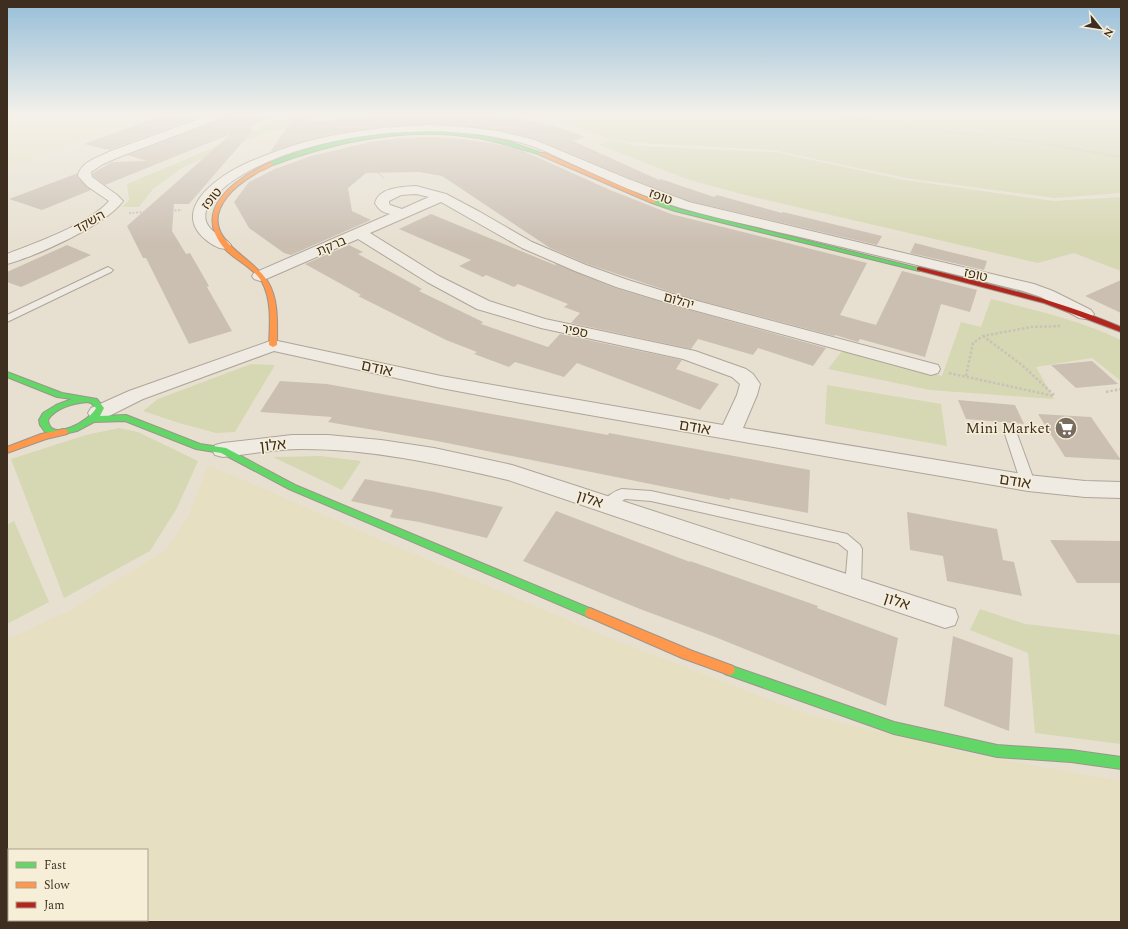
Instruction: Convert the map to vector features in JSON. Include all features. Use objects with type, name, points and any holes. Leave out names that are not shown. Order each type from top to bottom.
[{"type":"street","name":"השקד","points":[[7,259],[75,229],[103,215],[114,206],[116,201],[110,195],[89,183],[84,176],[85,170],[111,156]]},
{"type":"street","name":"טופז","points":[[273,156],[237,173],[213,192],[199,212],[199,221],[209,236],[224,245],[266,282],[273,318],[273,345]]},
{"type":"street","name":"טופז","points":[[224,245],[216,234],[214,222],[216,210],[220,201],[236,184],[263,167],[289,156]]},
{"type":"street","name":"טופז","points":[[548,156],[635,195],[677,210],[991,286],[1091,316]]},
{"type":"street","name":"טופז","points":[[564,156],[646,191],[685,205],[1028,287],[1047,294],[1121,330]]},
{"type":"street","name":"יהלום","points":[[394,192],[413,189],[432,193],[459,205],[522,243],[630,286],[931,369]]},
{"type":"street","points":[[394,192],[382,199],[382,204],[385,208],[402,214],[441,197]]},
{"type":"street","name":"ברקת","points":[[260,276],[402,214]]},
{"type":"street","name":"ספיר","points":[[359,233],[433,278],[483,305],[540,322],[688,355],[739,373],[746,378],[750,384],[747,396],[730,433]]},
{"type":"street","points":[[7,374],[93,408],[136,395],[273,345]]},
{"type":"street","name":"אודם","points":[[273,345],[448,384],[730,433],[1028,483],[1085,489],[1121,490]]},
{"type":"street","points":[[37,387],[49,398],[51,404],[50,412]]},
{"type":"street","points":[[7,449],[30,435],[50,412],[69,402],[93,408],[126,418],[199,447],[223,450],[292,487],[498,576],[686,654],[794,694],[894,728],[997,751],[1071,756],[1121,763]]},
{"type":"street","points":[[7,449],[44,436],[64,432],[86,424],[93,408]]},
{"type":"street","points":[[43,421],[44,426],[48,430],[64,432]]},
{"type":"street","name":"אלון","points":[[223,450],[300,442],[343,443],[449,458],[512,473],[945,617]]},
{"type":"lane","points":[[7,319],[108,270]]},
{"type":"lane","points":[[1010,431],[1028,483]]},
{"type":"lane","points":[[607,505],[622,494],[651,496],[842,538],[855,549],[853,586]]},
{"type":"path","points":[[364,156],[394,192]]},
{"type":"path","points":[[103,215],[201,208]]},
{"type":"path","points":[[966,376],[973,343],[983,336],[1031,327],[1059,326],[1091,316]]},
{"type":"path","points":[[931,369],[1054,396],[1022,365],[983,336]]},
{"type":"path","points":[[1106,392],[1121,390]]},
{"type":"shaded area","points":[[7,156],[37,156],[7,169]]},
{"type":"shaded area","points":[[208,465],[602,635],[807,714],[971,754],[1121,781],[1121,922],[7,922],[7,639],[71,610],[166,549],[188,517]]},
{"type":"green space","points":[[193,156],[207,156],[182,168],[153,189],[139,207],[122,207],[129,200],[127,184]]},
{"type":"green space","points":[[628,156],[795,156],[904,180],[1053,201],[1121,197],[1121,271],[1074,253],[1038,263],[745,195],[687,179]]},
{"type":"green space","points":[[803,156],[1121,156],[1121,193],[1054,198],[906,178]]},
{"type":"green space","points":[[991,299],[1073,321],[1121,340],[1121,381],[1092,358],[1036,367],[1054,399],[930,390],[828,369],[842,351],[942,376],[961,322],[981,327]]},
{"type":"green space","points":[[251,364],[275,365],[235,432],[216,433],[143,411],[158,399]]},
{"type":"green space","points":[[827,385],[941,404],[947,446],[825,424]]},
{"type":"green space","points":[[119,428],[138,432],[198,461],[177,508],[150,551],[64,598],[11,459],[86,435]]},
{"type":"green space","points":[[321,456],[361,461],[342,490],[273,457]]},
{"type":"green space","points":[[14,521],[49,602],[7,624],[7,525]]},
{"type":"green space","points":[[980,609],[1025,624],[1121,635],[1121,744],[1035,733],[1028,653],[970,630]]},
{"type":"building","points":[[132,156],[176,156],[105,185],[93,176],[93,173],[112,162],[147,161]]},
{"type":"building","points":[[206,156],[230,156],[189,204],[174,204],[172,231],[186,254],[190,253],[232,331],[189,344],[146,258],[143,258],[127,226]]},
{"type":"building","points":[[310,156],[535,156],[610,190],[671,214],[867,263],[840,315],[876,325],[902,271],[977,290],[970,312],[941,304],[925,357],[860,339],[858,342],[835,335],[834,336],[686,297],[587,264],[550,248],[442,176],[419,172],[366,173],[348,188],[352,211],[371,220],[291,255],[284,253],[249,228],[234,202],[249,182],[275,169]]},
{"type":"building","points":[[578,156],[607,156],[659,180],[661,179],[714,197],[717,195],[782,213],[882,236],[877,245],[689,201]]},
{"type":"building","points":[[78,173],[77,177],[91,190],[42,210],[9,199]]},
{"type":"building","points":[[431,214],[615,288],[826,348],[813,366],[758,348],[753,355],[698,339],[691,349],[571,323],[580,313],[564,307],[568,304],[518,284],[514,287],[486,275],[483,277],[459,266],[471,260],[399,229]]},
{"type":"building","points":[[915,243],[987,261],[984,270],[910,253]]},
{"type":"building","points":[[67,245],[91,255],[21,287],[7,282],[7,272]]},
{"type":"building","points":[[349,245],[363,252],[358,254],[422,289],[419,291],[483,322],[481,324],[548,347],[560,334],[682,360],[676,369],[719,384],[700,410],[577,363],[564,377],[515,362],[509,367],[474,354],[477,352],[446,340],[358,296],[361,295],[305,264]]},
{"type":"building","points":[[1121,280],[1121,313],[1085,296]]},
{"type":"building","points":[[1092,361],[1118,384],[1076,388],[1051,365]]},
{"type":"building","points":[[280,381],[327,384],[810,470],[808,513],[730,498],[730,500],[437,441],[328,422],[332,417],[260,412]]},
{"type":"building","name":"Mini Market","points":[[958,400],[1015,405],[1024,424],[966,419]]},
{"type":"building","name":"Mini Market","points":[[1038,414],[1091,417],[1121,460],[1065,457]]},
{"type":"building","points":[[365,479],[503,507],[487,538],[419,522],[390,517],[393,510],[351,501]]},
{"type":"building","points":[[556,511],[690,562],[818,606],[817,608],[898,638],[886,706],[523,561]]},
{"type":"building","points":[[907,512],[997,529],[1003,560],[1014,562],[1022,596],[947,581],[943,556],[910,550]]},
{"type":"building","points":[[1050,540],[1121,541],[1121,583],[1077,583]]},
{"type":"building","points":[[953,636],[1013,658],[1009,731],[944,706]]},
{"type":"traffic: fast","points":[[271,164],[291,156]]},
{"type":"traffic: fast","points":[[654,202],[677,210],[919,269]]},
{"type":"traffic: fast","points":[[7,374],[60,395],[80,398]]},
{"type":"traffic: fast","points":[[87,399],[94,401],[100,408],[95,416],[87,423],[67,432],[60,433],[48,430],[44,425],[43,420],[52,410],[67,403],[87,399]]},
{"type":"traffic: fast","points":[[94,419],[126,418],[199,447],[223,450],[292,487],[590,613]]},
{"type":"traffic: fast","points":[[729,670],[894,728],[997,751],[1071,756],[1121,763]]},
{"type":"traffic: slow","points":[[547,156],[654,202]]},
{"type":"traffic: slow","points":[[271,164],[234,186],[224,196],[218,208],[215,220],[218,233],[227,247],[252,267],[262,277],[268,288],[273,312],[273,345]]},
{"type":"traffic: slow","points":[[7,450],[44,436],[64,432]]},
{"type":"traffic: slow","points":[[590,613],[686,654],[729,670]]},
{"type":"traffic: jam","points":[[919,269],[1047,302],[1097,319],[1121,330]]},
{"type":"place","name":"Mini Market","points":[[1066,428]]}]
